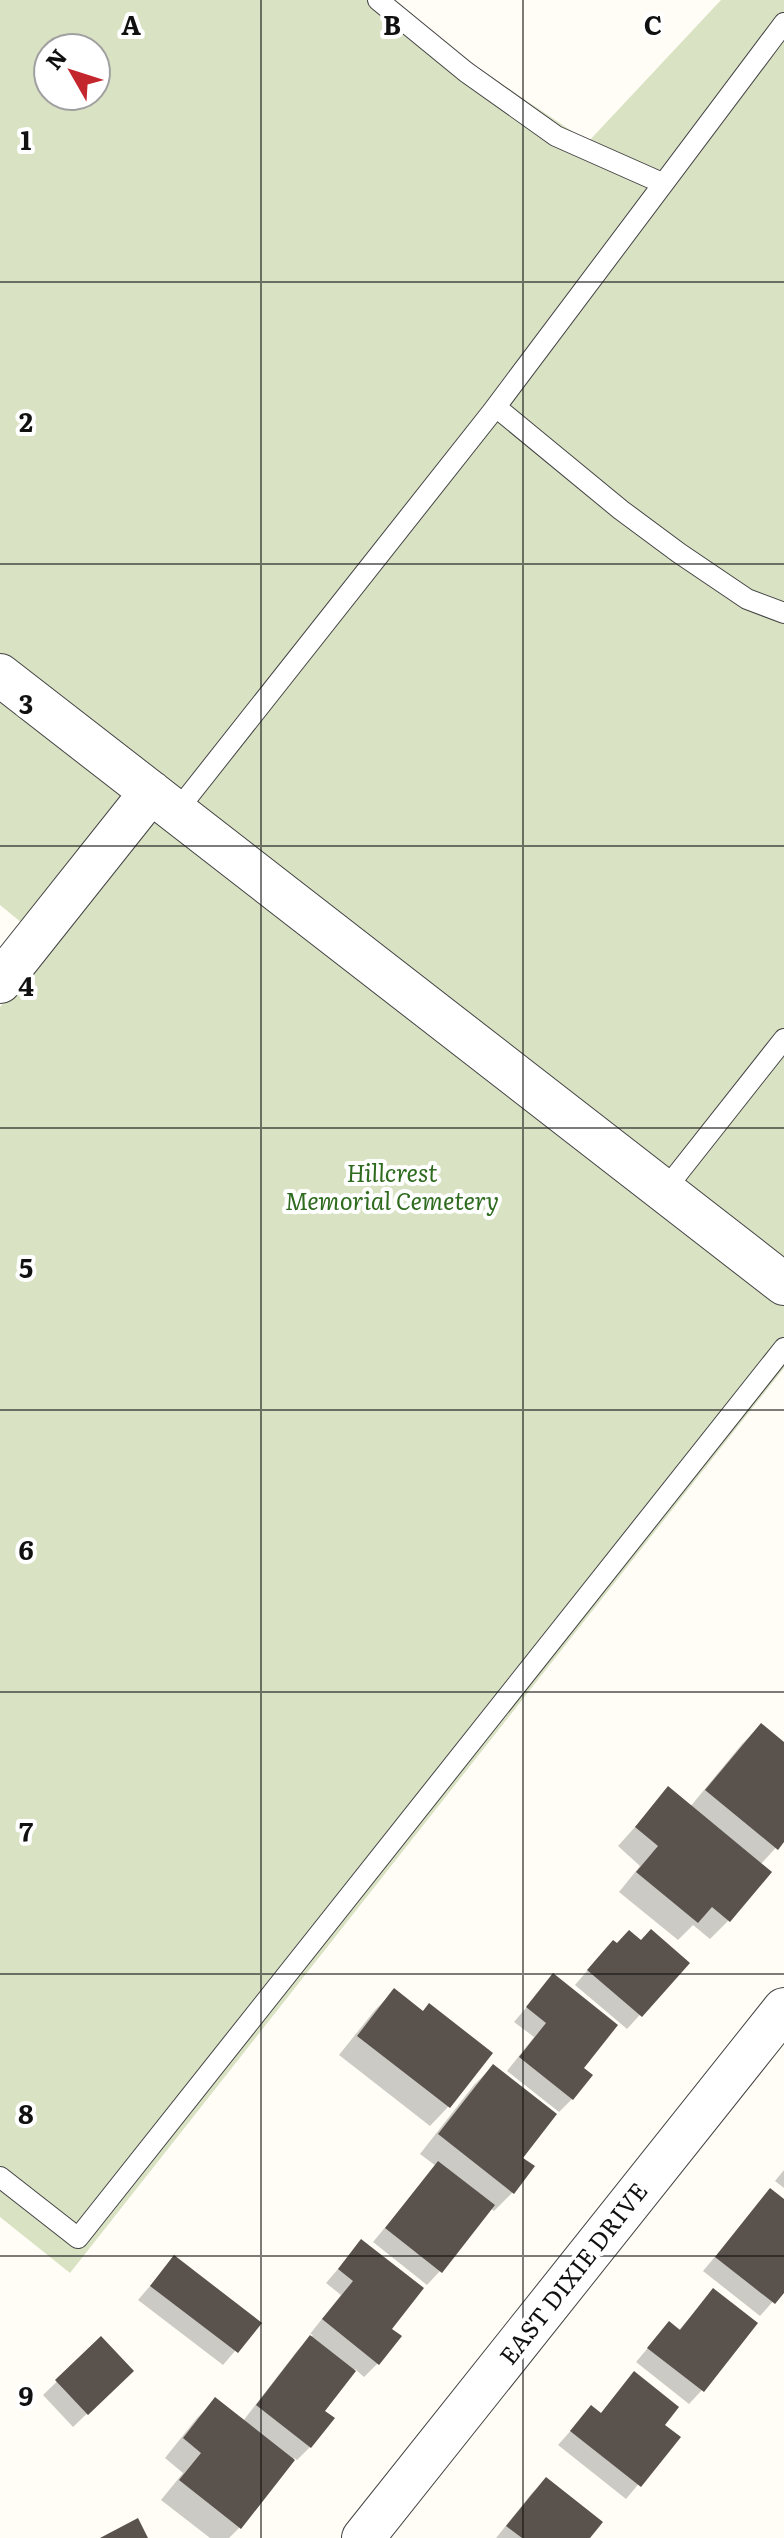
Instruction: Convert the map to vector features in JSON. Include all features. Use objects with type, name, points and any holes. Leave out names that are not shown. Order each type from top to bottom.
[{"type":"street","points":[[0,675],[784,1284]]},
{"type":"street","points":[[0,982],[164,802]]},
{"type":"street","name":"EAST DIXIE DRIVE","points":[[382,2532],[784,2009]]},
{"type":"lane","points":[[378,0],[466,72],[556,136],[662,183]]},
{"type":"lane","points":[[164,802],[496,407],[784,23]]},
{"type":"lane","points":[[496,407],[621,510],[679,553],[747,599],[784,613]]},
{"type":"lane","points":[[664,1191],[784,1039]]},
{"type":"lane","points":[[0,2177],[78,2238],[784,1348]]},
{"type":"green space","name":"Hillcrest Memorial Cemetery","points":[[0,0],[377,0],[588,142],[721,0],[784,0],[784,1368],[70,2273],[0,2217],[0,1007],[49,945],[0,905]]},
{"type":"building","points":[[761,1723],[784,1742],[784,1842],[778,1850],[705,1790]]},
{"type":"building","points":[[668,1786],[772,1872],[730,1922],[712,1907],[698,1923],[636,1872],[658,1846],[635,1827]]},
{"type":"building","points":[[651,1929],[690,1963],[642,2017],[587,1970],[613,1940],[617,1943],[629,1930],[641,1940]]},
{"type":"building","points":[[553,1973],[618,2025],[584,2068],[593,2075],[573,2100],[519,2057],[546,2023],[526,2007]]},
{"type":"building","points":[[394,1988],[423,2011],[429,2003],[493,2053],[450,2108],[357,2036]]},
{"type":"building","points":[[493,2064],[557,2114],[523,2158],[535,2166],[514,2194],[438,2134]]},
{"type":"building","points":[[438,2161],[495,2205],[442,2273],[385,2228]]},
{"type":"building","points":[[770,2188],[784,2199],[784,2293],[775,2304],[715,2257]]},
{"type":"building","points":[[361,2239],[424,2288],[392,2329],[402,2336],[379,2365],[322,2319],[353,2281],[338,2269]]},
{"type":"building","points":[[174,2255],[262,2323],[238,2353],[150,2286]]},
{"type":"building","points":[[713,2288],[758,2323],[704,2392],[647,2348],[669,2321],[680,2330]]},
{"type":"building","points":[[310,2335],[356,2371],[325,2411],[335,2418],[311,2448],[256,2405]]},
{"type":"building","points":[[101,2336],[134,2371],[88,2415],[55,2380]]},
{"type":"building","points":[[634,2371],[679,2407],[665,2425],[681,2437],[641,2487],[570,2431],[591,2405],[601,2413]]},
{"type":"building","points":[[215,2397],[295,2460],[241,2529],[179,2480],[201,2453],[183,2438]]},
{"type":"building","points":[[546,2477],[603,2522],[590,2538],[522,2538],[506,2526]]},
{"type":"building","points":[[138,2518],[148,2538],[100,2538]]}]
